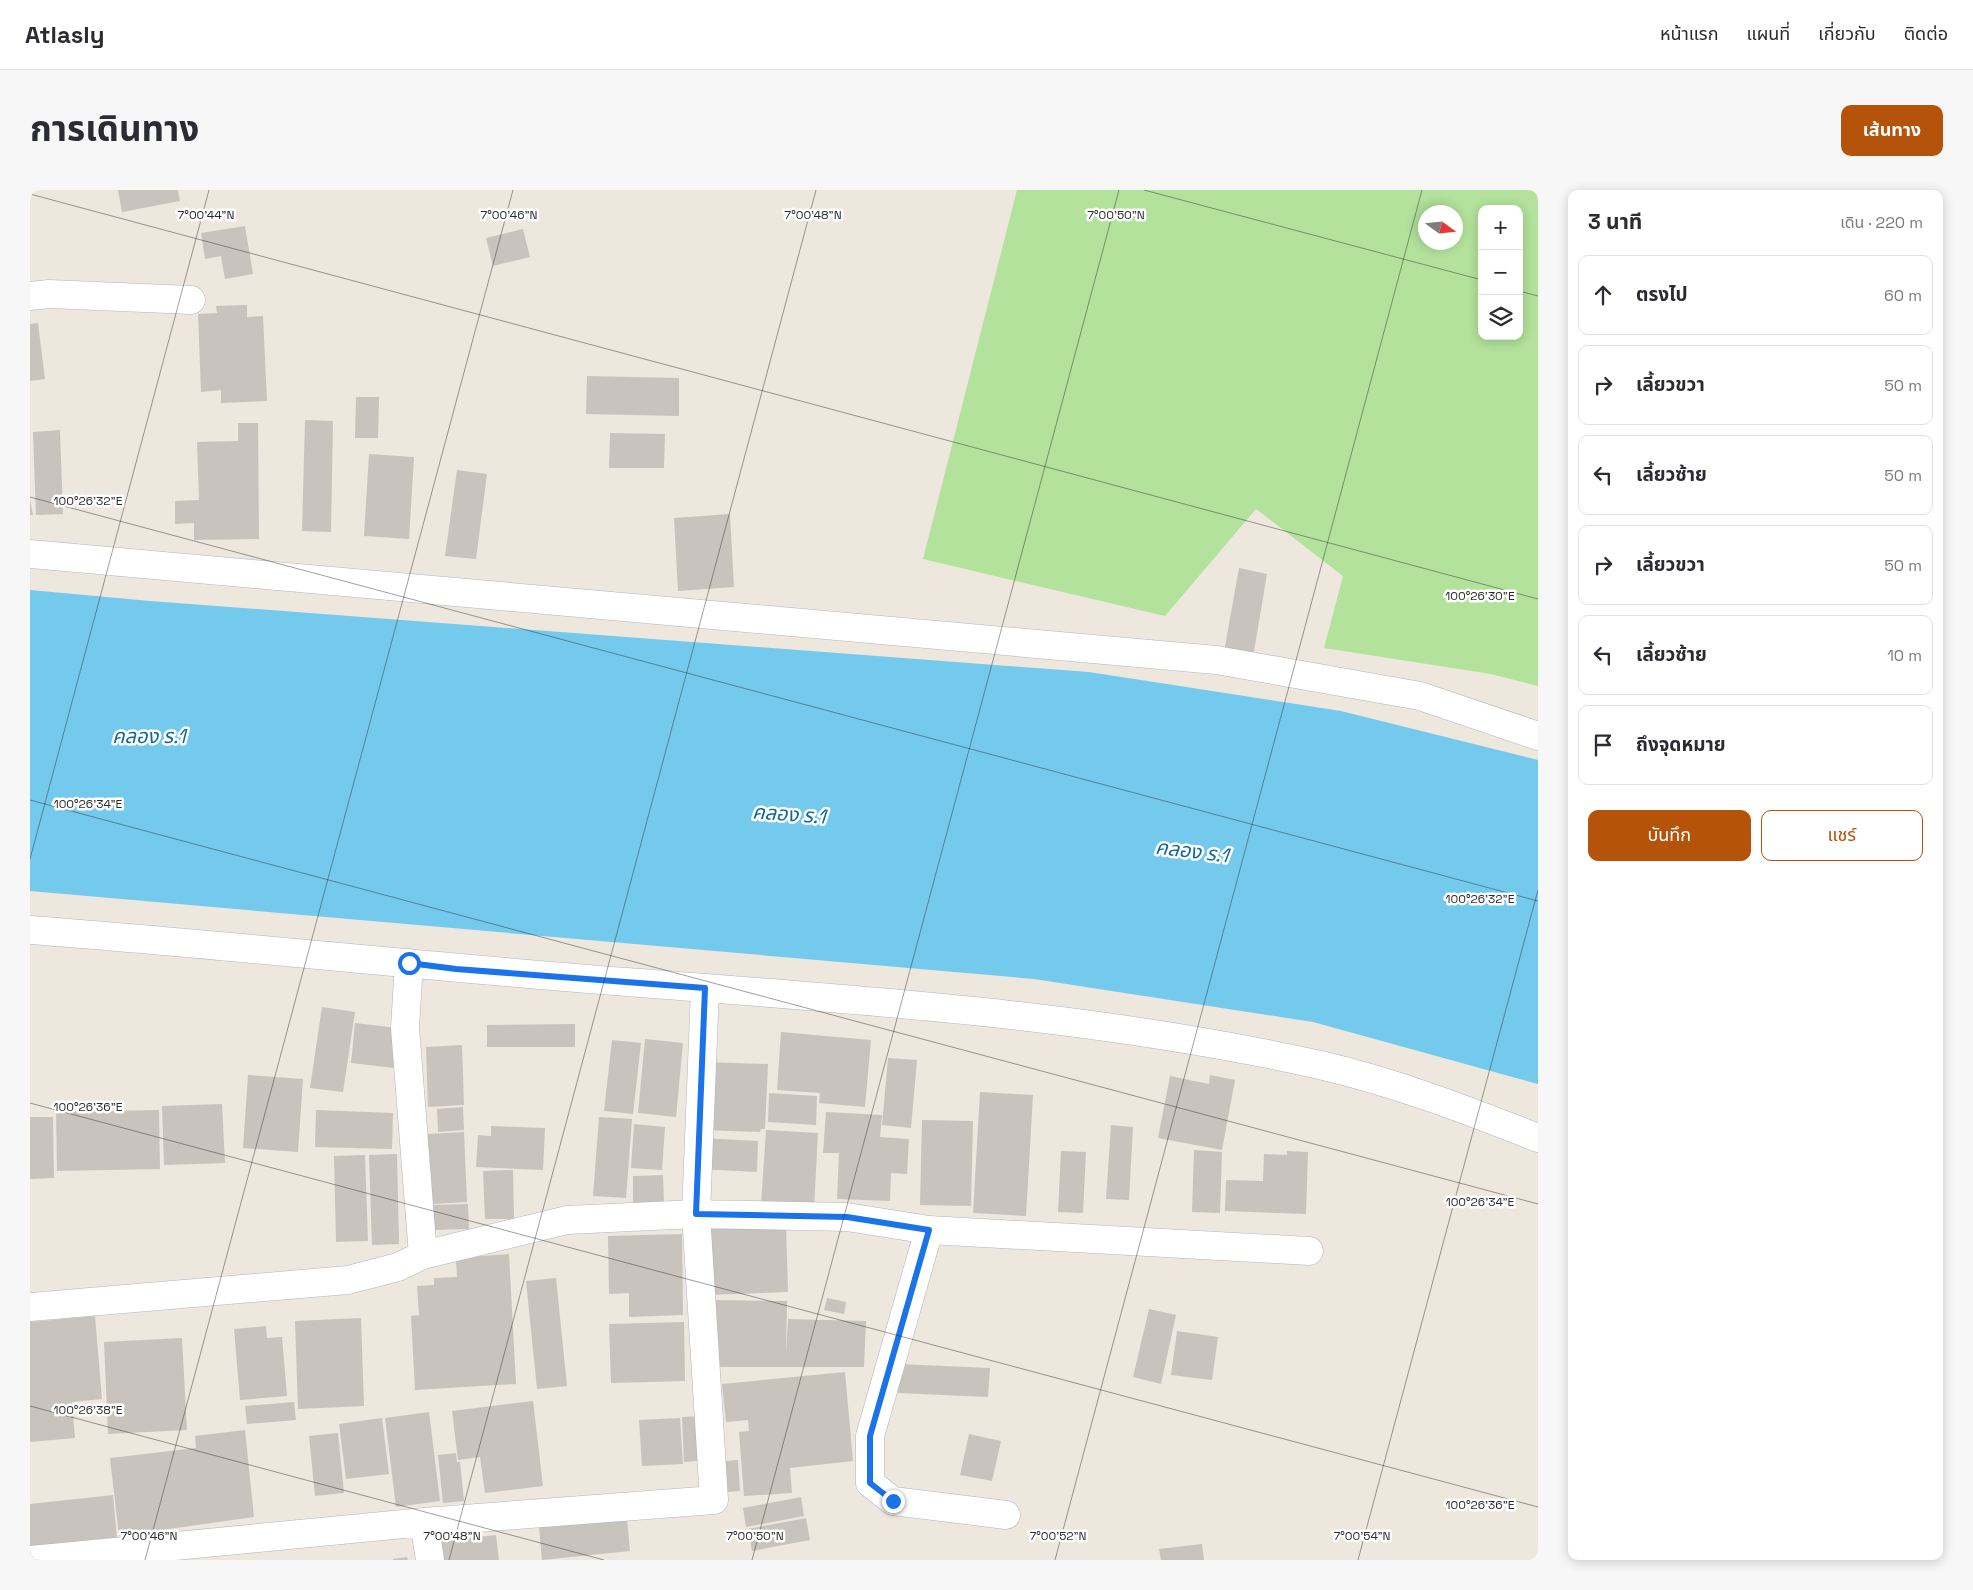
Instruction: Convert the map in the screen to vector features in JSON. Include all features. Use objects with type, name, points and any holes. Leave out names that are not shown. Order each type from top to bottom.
[{"type":"street","points":[[30,296],[49,294],[191,300]]},
{"type":"street","points":[[30,554],[1216,660],[1420,696],[1538,736]]},
{"type":"street","points":[[30,930],[409,963],[456,969],[907,1004],[1115,1027],[1322,1066],[1453,1104],[1538,1138]]},
{"type":"street","points":[[409,963],[406,1028],[423,1255]]},
{"type":"street","points":[[30,1560],[424,1522],[714,1500],[696,1214],[705,988]]},
{"type":"street","points":[[30,1307],[348,1280],[398,1267],[423,1255],[568,1220],[696,1214],[847,1217],[929,1230],[1308,1251]]},
{"type":"street","points":[[929,1230],[870,1436],[870,1483],[893,1501],[1006,1515]]},
{"type":"street","points":[[424,1522],[430,1560]]},
{"type":"green space","points":[[1017,190],[1538,190],[1538,686],[1491,674],[1324,648],[1343,576],[1256,509],[1165,616],[923,559]]},
{"type":"water","name":"คลอง ร.1","points":[[30,590],[150,601],[1089,672],[1341,711],[1538,760],[1538,1084],[1313,1022],[1034,979],[30,891]]},
{"type":"building","points":[[118,190],[178,190],[180,201],[122,212]]},
{"type":"building","points":[[245,226],[253,274],[225,279],[221,256],[205,259],[201,233]]},
{"type":"building","points":[[523,229],[530,257],[493,266],[486,238]]},
{"type":"building","points":[[247,305],[247,317],[263,316],[267,401],[221,403],[221,390],[201,392],[198,314],[217,313],[216,306]]},
{"type":"building","points":[[38,323],[45,379],[30,381],[30,324]]},
{"type":"building","points":[[587,376],[679,378],[679,416],[586,414]]},
{"type":"building","points":[[356,397],[379,397],[378,438],[355,438]]},
{"type":"building","points":[[305,420],[333,421],[331,532],[302,531]]},
{"type":"building","points":[[238,423],[258,423],[259,539],[194,540],[194,523],[175,524],[175,501],[199,500],[197,442],[238,441]]},
{"type":"building","points":[[60,430],[63,514],[36,515],[33,432]]},
{"type":"building","points":[[610,433],[665,434],[664,468],[609,468]]},
{"type":"building","points":[[369,454],[414,457],[409,539],[364,536]]},
{"type":"building","points":[[457,470],[487,474],[476,559],[445,556]]},
{"type":"building","points":[[30,500],[33,515],[30,515]]},
{"type":"building","points":[[730,514],[734,587],[678,591],[674,518]]},
{"type":"building","points":[[1239,568],[1267,574],[1253,657],[1224,652]]},
{"type":"building","points":[[322,1007],[355,1012],[343,1092],[310,1088]]},
{"type":"building","points":[[355,1023],[398,1028],[394,1068],[351,1063]]},
{"type":"building","points":[[575,1024],[575,1047],[487,1047],[487,1025]]},
{"type":"building","points":[[781,1032],[871,1040],[865,1107],[819,1103],[820,1093],[777,1090]]},
{"type":"building","points":[[645,1039],[683,1043],[676,1117],[638,1113]]},
{"type":"building","points":[[612,1040],[641,1043],[633,1114],[604,1111]]},
{"type":"building","points":[[462,1045],[464,1105],[428,1107],[426,1047]]},
{"type":"building","points":[[888,1058],[917,1060],[911,1128],[882,1125]]},
{"type":"building","points":[[703,1062],[768,1064],[765,1129],[761,1129],[760,1132],[701,1130]]},
{"type":"building","points":[[248,1075],[303,1079],[298,1152],[243,1148]]},
{"type":"building","points":[[1210,1075],[1235,1080],[1222,1150],[1158,1138],[1170,1076],[1209,1084]]},
{"type":"building","points":[[980,1092],[1033,1095],[1026,1216],[973,1213]]},
{"type":"building","points":[[769,1093],[817,1096],[816,1125],[768,1122]]},
{"type":"building","points":[[222,1104],[225,1163],[164,1165],[162,1106]]},
{"type":"building","points":[[463,1107],[464,1130],[438,1132],[437,1109]]},
{"type":"building","points":[[159,1110],[160,1169],[57,1171],[56,1112]]},
{"type":"building","points":[[316,1110],[393,1113],[392,1149],[315,1147]]},
{"type":"building","points":[[826,1112],[882,1115],[880,1137],[909,1139],[907,1174],[891,1173],[890,1201],[837,1199],[839,1153],[823,1153]]},
{"type":"building","points":[[30,1117],[53,1117],[54,1178],[30,1179]]},
{"type":"building","points":[[599,1117],[632,1119],[626,1198],[593,1196]]},
{"type":"building","points":[[922,1120],[973,1121],[971,1206],[920,1205]]},
{"type":"building","points":[[634,1124],[665,1127],[662,1170],[631,1168]]},
{"type":"building","points":[[1111,1125],[1133,1127],[1129,1200],[1106,1199]]},
{"type":"building","points":[[491,1126],[545,1128],[543,1170],[476,1167],[478,1135],[491,1136]]},
{"type":"building","points":[[766,1130],[818,1133],[814,1208],[761,1205]]},
{"type":"building","points":[[464,1132],[467,1202],[432,1204],[430,1175],[452,1174],[429,1175],[427,1134]]},
{"type":"building","points":[[700,1138],[758,1141],[757,1172],[698,1169]]},
{"type":"building","points":[[1194,1150],[1222,1152],[1220,1213],[1192,1212]]},
{"type":"building","points":[[1061,1151],[1086,1152],[1083,1213],[1058,1212]]},
{"type":"building","points":[[1287,1151],[1308,1152],[1306,1214],[1225,1211],[1226,1180],[1263,1181],[1264,1154],[1287,1155]]},
{"type":"building","points":[[397,1154],[399,1244],[372,1245],[369,1155]]},
{"type":"building","points":[[365,1155],[368,1241],[336,1242],[334,1156]]},
{"type":"building","points":[[513,1170],[514,1219],[485,1219],[483,1171]]},
{"type":"building","points":[[663,1175],[664,1203],[633,1204],[633,1176]]},
{"type":"building","points":[[468,1204],[469,1229],[434,1230],[432,1205]]},
{"type":"building","points":[[786,1226],[788,1292],[706,1295],[704,1229]]},
{"type":"building","points":[[682,1234],[683,1315],[629,1317],[629,1293],[609,1294],[608,1236]]},
{"type":"building","points":[[509,1254],[516,1384],[415,1390],[411,1316],[419,1315],[417,1286],[434,1285],[434,1278],[457,1277],[456,1258]]},
{"type":"building","points":[[556,1278],[567,1386],[537,1389],[526,1281]]},
{"type":"building","points":[[827,1298],[846,1302],[844,1314],[824,1310]]},
{"type":"building","points":[[707,1300],[787,1301],[786,1356],[788,1319],[866,1321],[864,1367],[707,1367]]},
{"type":"building","points":[[1149,1309],[1176,1315],[1161,1384],[1133,1377]]},
{"type":"building","points":[[95,1316],[102,1399],[72,1402],[75,1438],[30,1442],[30,1322]]},
{"type":"building","points":[[361,1318],[364,1406],[298,1409],[295,1321]]},
{"type":"building","points":[[684,1322],[685,1381],[611,1383],[609,1324]]},
{"type":"building","points":[[266,1326],[267,1338],[282,1337],[287,1396],[240,1400],[234,1329]]},
{"type":"building","points":[[1177,1331],[1218,1337],[1212,1380],[1171,1375]]},
{"type":"building","points":[[182,1338],[187,1430],[108,1434],[104,1342]]},
{"type":"building","points":[[899,1364],[990,1368],[988,1397],[898,1393]]},
{"type":"building","points":[[845,1372],[853,1461],[790,1468],[792,1493],[744,1496],[739,1432],[749,1431],[748,1420],[726,1422],[722,1384]]},
{"type":"building","points":[[533,1401],[543,1486],[485,1493],[480,1457],[458,1460],[452,1411]]},
{"type":"building","points":[[294,1402],[296,1420],[247,1424],[245,1406]]},
{"type":"building","points":[[429,1412],[440,1501],[396,1507],[385,1418]]},
{"type":"building","points":[[708,1416],[709,1460],[684,1462],[682,1417]]},
{"type":"building","points":[[382,1418],[389,1474],[346,1479],[339,1424]]},
{"type":"building","points":[[680,1418],[683,1464],[642,1466],[639,1420]]},
{"type":"building","points":[[245,1430],[254,1517],[119,1536],[110,1458],[196,1448],[195,1436]]},
{"type":"building","points":[[338,1433],[344,1493],[315,1496],[309,1436]]},
{"type":"building","points":[[969,1434],[1001,1441],[992,1481],[960,1475]]},
{"type":"building","points":[[456,1453],[457,1462],[460,1462],[464,1501],[443,1503],[438,1455]]},
{"type":"building","points":[[738,1460],[740,1491],[715,1493],[713,1462]]},
{"type":"building","points":[[113,1495],[117,1538],[30,1547],[30,1504]]},
{"type":"building","points":[[801,1497],[804,1516],[746,1527],[743,1508]]},
{"type":"building","points":[[627,1518],[630,1551],[542,1560],[539,1527]]},
{"type":"building","points":[[806,1518],[810,1540],[752,1551],[748,1529]]},
{"type":"building","points":[[496,1535],[499,1560],[438,1560],[436,1542]]},
{"type":"building","points":[[1202,1544],[1204,1560],[1161,1560],[1159,1549]]},
{"type":"building","points":[[407,1557],[408,1560],[393,1560],[393,1559]]},
{"type":"route","points":[[409,963],[456,969],[705,988],[696,1214],[847,1217],[929,1230],[870,1436],[870,1483],[893,1501]]}]
